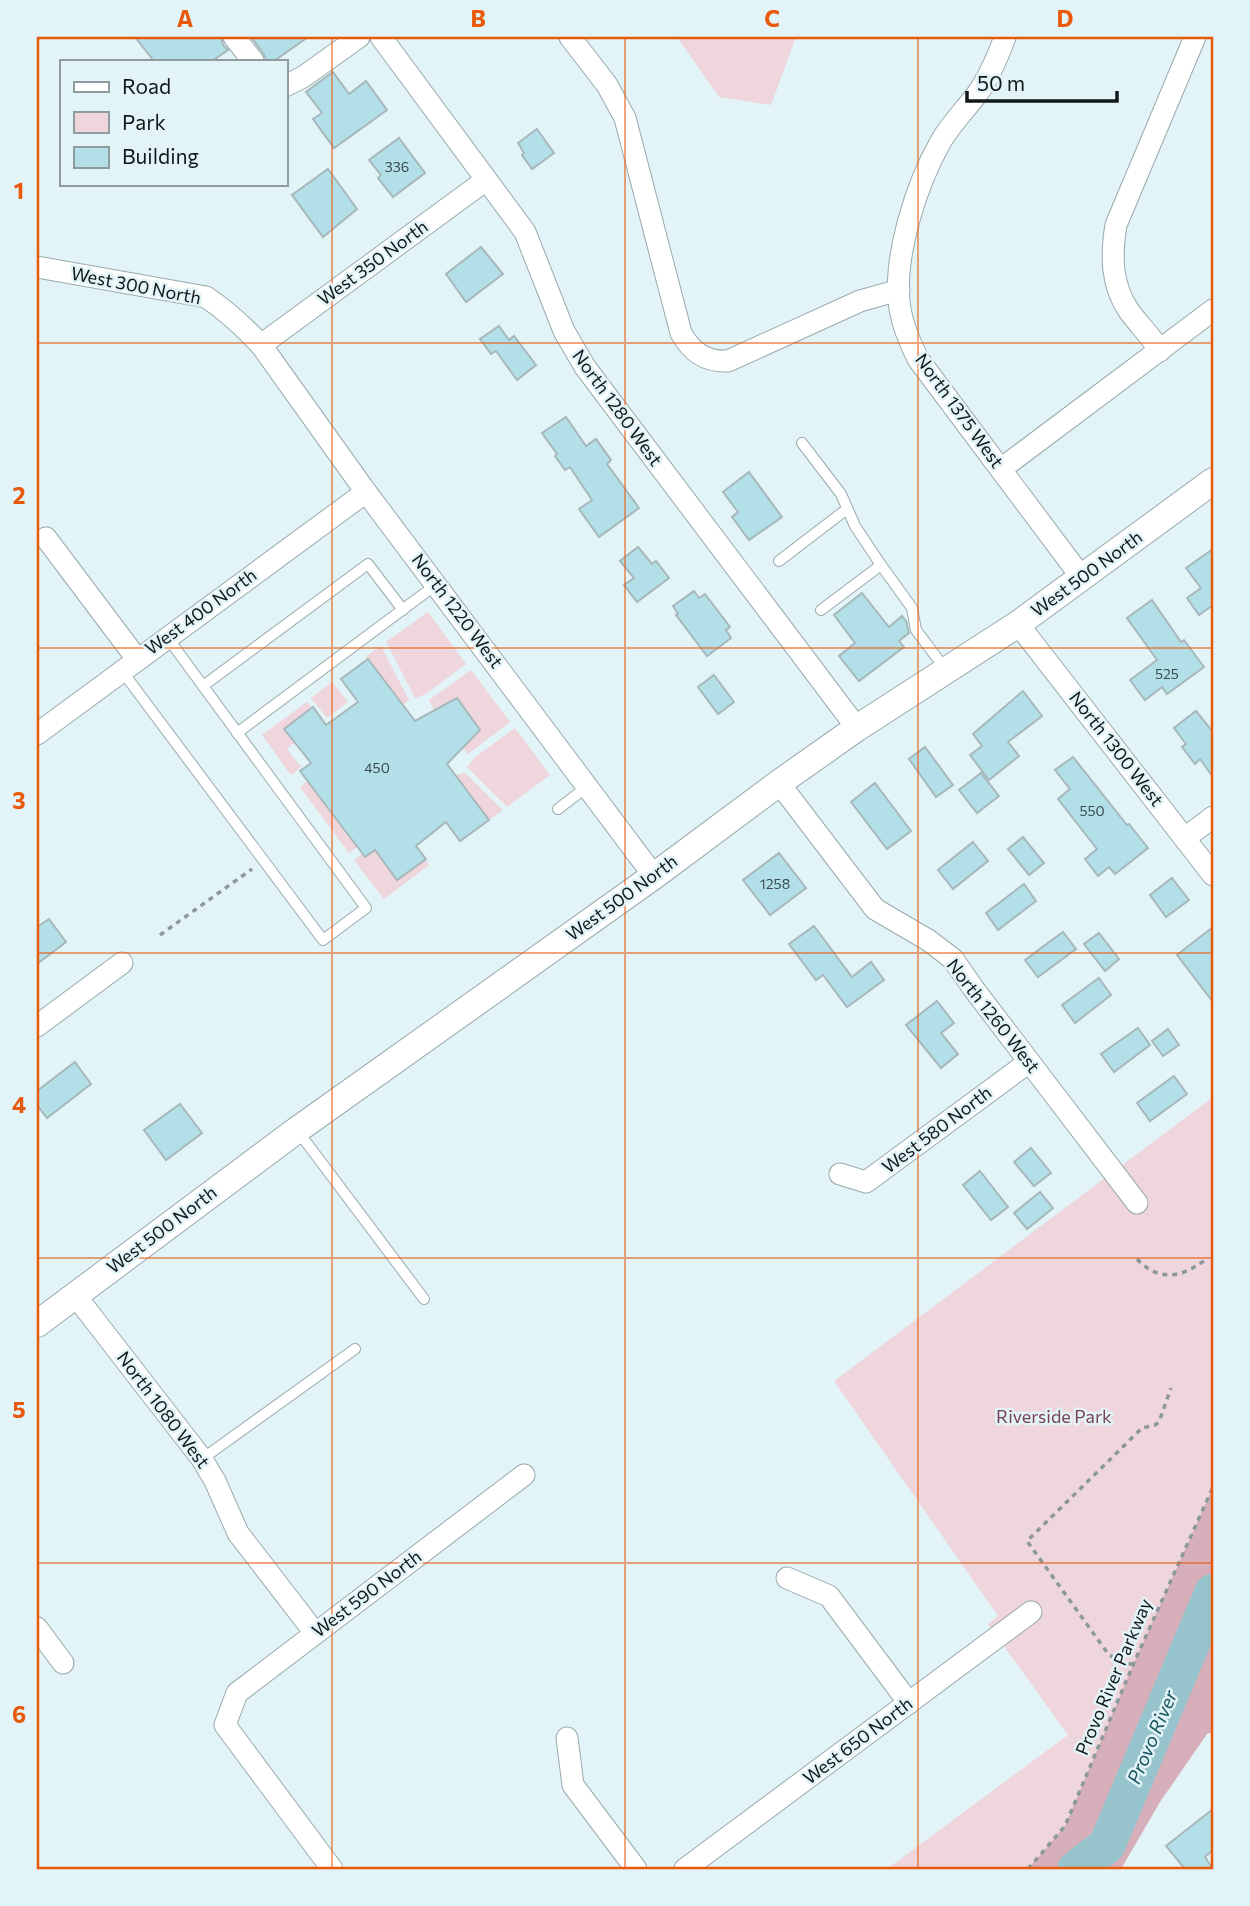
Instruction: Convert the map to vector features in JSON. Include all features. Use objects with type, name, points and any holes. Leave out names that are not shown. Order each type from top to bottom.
[{"type":"street","points":[[234,37],[252,60]]},
{"type":"street","points":[[287,85],[303,77],[359,37]]},
{"type":"street","name":"North 1280 West","points":[[381,37],[525,232],[564,331],[584,367],[857,729]]},
{"type":"street","points":[[570,37],[607,85],[625,118],[681,333],[697,354],[715,361],[728,361],[860,301],[899,290]]},
{"type":"street","name":"North 1375 West","points":[[1005,37],[979,91],[941,140],[915,197],[906,229],[899,290],[900,310],[907,336],[918,359],[1082,578]]},
{"type":"street","points":[[1160,351],[1150,334],[1129,311],[1120,293],[1113,271],[1112,251],[1116,225],[1191,38]]},
{"type":"street","name":"West 350 North","points":[[261,345],[486,180]]},
{"type":"street","name":"West 300 North","points":[[37,267],[206,298],[226,310],[261,345]]},
{"type":"street","points":[[1001,469],[1213,310]]},
{"type":"street","name":"North 1220 West","points":[[261,345],[366,492],[654,876]]},
{"type":"street","name":"West 500 North","points":[[37,1324],[297,1130],[654,876],[779,783],[1018,624],[1213,481]]},
{"type":"street","name":"West 400 North","points":[[37,734],[366,492]]},
{"type":"street","points":[[46,538],[130,665]]},
{"type":"street","name":"North 1300 West","points":[[1018,624],[1213,875]]},
{"type":"street","name":"North 1260 West","points":[[779,783],[875,909],[928,940],[953,959],[1137,1203]]},
{"type":"street","points":[[1185,838],[1213,817]]},
{"type":"street","points":[[37,1026],[122,963]]},
{"type":"street","name":"West 580 North","points":[[840,1174],[866,1182],[1029,1062]]},
{"type":"street","name":"North 1080 West","points":[[75,1295],[202,1459],[239,1533],[315,1633]]},
{"type":"street","name":"West 590 North","points":[[332,1869],[225,1725],[237,1693],[524,1475]]},
{"type":"street","points":[[787,1578],[829,1596],[909,1703]]},
{"type":"street","name":"West 650 North","points":[[685,1869],[1031,1612]]},
{"type":"street","points":[[37,1628],[63,1663]]},
{"type":"street","points":[[567,1738],[573,1785],[636,1869]]},
{"type":"lane","points":[[802,443],[841,495],[855,526],[912,608],[916,630],[946,670]]},
{"type":"lane","points":[[779,561],[847,509]]},
{"type":"lane","points":[[203,686],[368,564],[403,610]]},
{"type":"lane","points":[[821,610],[881,565]]},
{"type":"lane","points":[[237,733],[437,584]]},
{"type":"lane","points":[[130,665],[264,860],[323,940],[366,908],[167,637]]},
{"type":"lane","points":[[558,809],[588,786]]},
{"type":"lane","points":[[297,1130],[424,1298]]},
{"type":"lane","points":[[202,1459],[355,1349]]},
{"type":"path","points":[[160,935],[264,860]]},
{"type":"path","points":[[1137,1259],[1146,1268],[1172,1276],[1184,1273],[1205,1260]]},
{"type":"path","points":[[1133,1665],[1109,1655],[1027,1541],[1142,1428],[1159,1422],[1171,1388]]},
{"type":"path","name":"Provo River Parkway","points":[[1028,1869],[1065,1826],[1213,1486]]},
{"type":"green space","points":[[677,37],[796,37],[771,105],[719,97]]},
{"type":"green space","points":[[428,612],[466,664],[426,694],[415,698],[386,642]]},
{"type":"green space","points":[[381,646],[409,700],[403,705],[366,656]]},
{"type":"green space","points":[[471,670],[510,722],[468,754],[463,748],[480,730],[457,698],[434,710],[429,700]]},
{"type":"green space","points":[[332,682],[348,702],[327,718],[311,698]]},
{"type":"green space","points":[[307,702],[312,708],[285,728],[295,742],[287,749],[301,767],[291,775],[262,735]]},
{"type":"green space","points":[[515,728],[550,775],[507,807],[467,767],[474,758]]},
{"type":"green space","points":[[465,773],[503,810],[489,820],[455,775]]},
{"type":"green space","points":[[307,781],[357,847],[349,853],[300,787]]},
{"type":"green space","points":[[375,850],[398,880],[425,860],[429,865],[384,899],[354,860]]},
{"type":"green space","name":"Riverside Park","points":[[1213,1097],[1213,1487],[1065,1826],[1032,1866],[1028,1869],[887,1869],[1068,1735],[988,1624],[998,1616],[834,1381]]},
{"type":"shaded area","points":[[1213,1487],[1213,1732],[1207,1734],[1160,1802],[1121,1869],[1028,1869],[1065,1826]]},
{"type":"building","points":[[135,37],[221,37],[228,50],[213,60],[153,60]]},
{"type":"building","points":[[251,37],[308,37],[275,60],[266,60]]},
{"type":"building","points":[[333,72],[349,94],[366,81],[387,110],[334,148],[313,119],[322,113],[306,92]]},
{"type":"building","points":[[537,129],[554,153],[532,169],[522,155],[524,153],[518,143]]},
{"type":"building","points":[[399,138],[425,173],[393,197],[378,178],[381,175],[369,160]]},
{"type":"building","points":[[328,169],[357,209],[323,237],[292,195]]},
{"type":"building","points":[[481,247],[503,274],[466,302],[446,274]]},
{"type":"building","points":[[499,326],[509,340],[514,336],[536,365],[517,380],[496,351],[491,354],[480,339]]},
{"type":"building","points":[[566,417],[586,446],[596,439],[611,460],[607,464],[639,508],[599,537],[579,509],[592,500],[570,467],[565,470],[542,433]]},
{"type":"building","points":[[749,472],[782,517],[749,540],[732,517],[738,512],[723,492]]},
{"type":"building","points":[[638,547],[652,564],[656,561],[669,578],[637,602],[624,585],[634,578],[620,561]]},
{"type":"building","points":[[1213,549],[1213,605],[1199,615],[1187,598],[1201,588],[1186,568]]},
{"type":"building","points":[[694,591],[699,598],[705,594],[730,627],[726,630],[731,638],[707,656],[676,615],[678,614],[673,606]]},
{"type":"building","points":[[862,593],[889,627],[902,616],[909,633],[899,641],[904,647],[859,681],[839,656],[855,643],[834,615]]},
{"type":"building","points":[[1152,600],[1181,642],[1184,640],[1204,667],[1167,694],[1162,687],[1145,700],[1130,680],[1157,660],[1127,618]]},
{"type":"building","points":[[368,659],[415,721],[457,698],[480,730],[447,764],[489,820],[460,841],[446,822],[416,846],[426,859],[397,880],[375,850],[365,857],[300,771],[311,763],[284,729],[313,707],[326,725],[358,702],[341,679]]},
{"type":"building","points":[[714,675],[734,702],[718,714],[698,687]]},
{"type":"building","points":[[1023,691],[1042,716],[1008,742],[1019,756],[989,780],[970,755],[982,746],[973,734]]},
{"type":"building","points":[[1196,711],[1213,732],[1213,777],[1200,759],[1195,764],[1182,747],[1186,744],[1174,728]]},
{"type":"building","points":[[925,747],[953,785],[936,797],[909,759]]},
{"type":"building","points":[[1073,757],[1148,848],[1115,874],[1109,867],[1098,876],[1085,859],[1097,849],[1058,799],[1070,789],[1055,770]]},
{"type":"building","points":[[981,773],[999,796],[977,813],[959,790]]},
{"type":"building","points":[[875,783],[911,831],[887,849],[851,802]]},
{"type":"building","points":[[1023,837],[1044,863],[1029,875],[1008,849]]},
{"type":"building","points":[[973,842],[988,861],[953,889],[938,870]]},
{"type":"building","points":[[779,853],[806,888],[770,915],[743,880]]},
{"type":"building","points":[[1172,878],[1189,900],[1166,917],[1150,895]]},
{"type":"building","points":[[1024,884],[1036,901],[998,930],[986,913]]},
{"type":"building","points":[[49,919],[66,942],[37,964],[37,927]]},
{"type":"building","points":[[814,926],[852,977],[871,962],[884,980],[847,1007],[823,975],[816,980],[789,944]]},
{"type":"building","points":[[1213,927],[1213,1002],[1177,955]]},
{"type":"building","points":[[1063,932],[1076,949],[1038,977],[1025,960]]},
{"type":"building","points":[[1099,933],[1119,959],[1105,971],[1084,944]]},
{"type":"building","points":[[1099,978],[1111,995],[1075,1023],[1062,1005]]},
{"type":"building","points":[[937,1001],[954,1023],[941,1033],[958,1054],[941,1068],[906,1025]]},
{"type":"building","points":[[1138,1028],[1150,1045],[1114,1072],[1101,1054]]},
{"type":"building","points":[[1168,1029],[1179,1045],[1163,1056],[1152,1041]]},
{"type":"building","points":[[75,1062],[91,1084],[47,1118],[37,1105],[37,1091]]},
{"type":"building","points":[[1174,1076],[1187,1094],[1150,1121],[1137,1103]]},
{"type":"building","points":[[180,1104],[202,1133],[166,1160],[144,1130]]},
{"type":"building","points":[[1031,1148],[1051,1173],[1034,1186],[1014,1162]]},
{"type":"building","points":[[980,1171],[1008,1207],[991,1220],[963,1185]]},
{"type":"building","points":[[1040,1192],[1053,1208],[1027,1229],[1014,1213]]},
{"type":"building","points":[[1213,1809],[1213,1850],[1205,1857],[1213,1869],[1185,1869],[1166,1846]]},
{"type":"waterway","name":"Provo River","points":[[1076,1869],[1107,1845],[1213,1592]]}]
